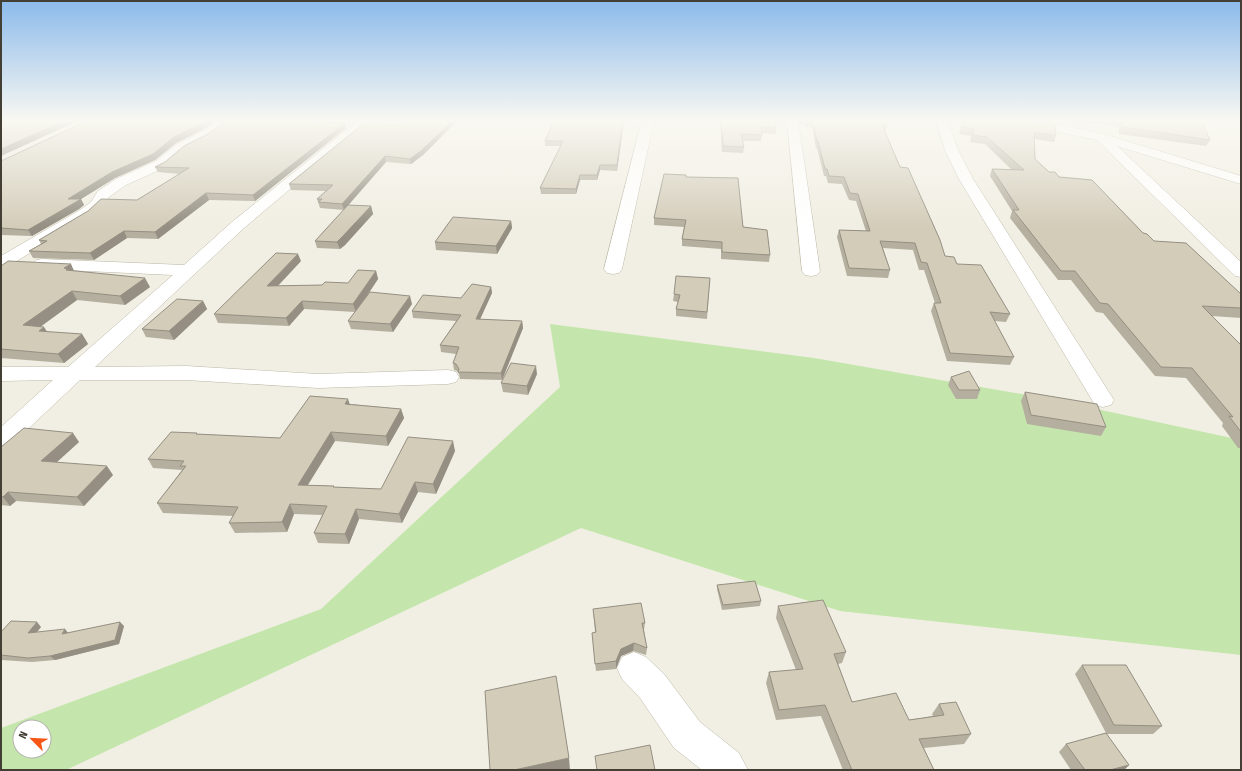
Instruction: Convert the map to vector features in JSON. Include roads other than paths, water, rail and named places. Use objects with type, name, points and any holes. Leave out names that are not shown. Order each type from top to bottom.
[{"type":"street","points":[[2,263],[96,205],[103,194],[121,182],[161,164],[170,156]]},
{"type":"street","points":[[1,440],[278,190],[321,156]]},
{"type":"street","points":[[613,269],[640,156]]},
{"type":"street","points":[[797,156],[811,271]]},
{"type":"street","points":[[954,156],[968,184],[992,220],[1103,400]]},
{"type":"street","points":[[1122,156],[1241,272]]},
{"type":"street","points":[[1169,156],[1241,180]]},
{"type":"street","points":[[2,263],[189,270]]},
{"type":"street","points":[[1,374],[186,373],[318,381],[448,377]]},
{"type":"street","points":[[634,668],[652,686],[687,734],[730,770]]}]
